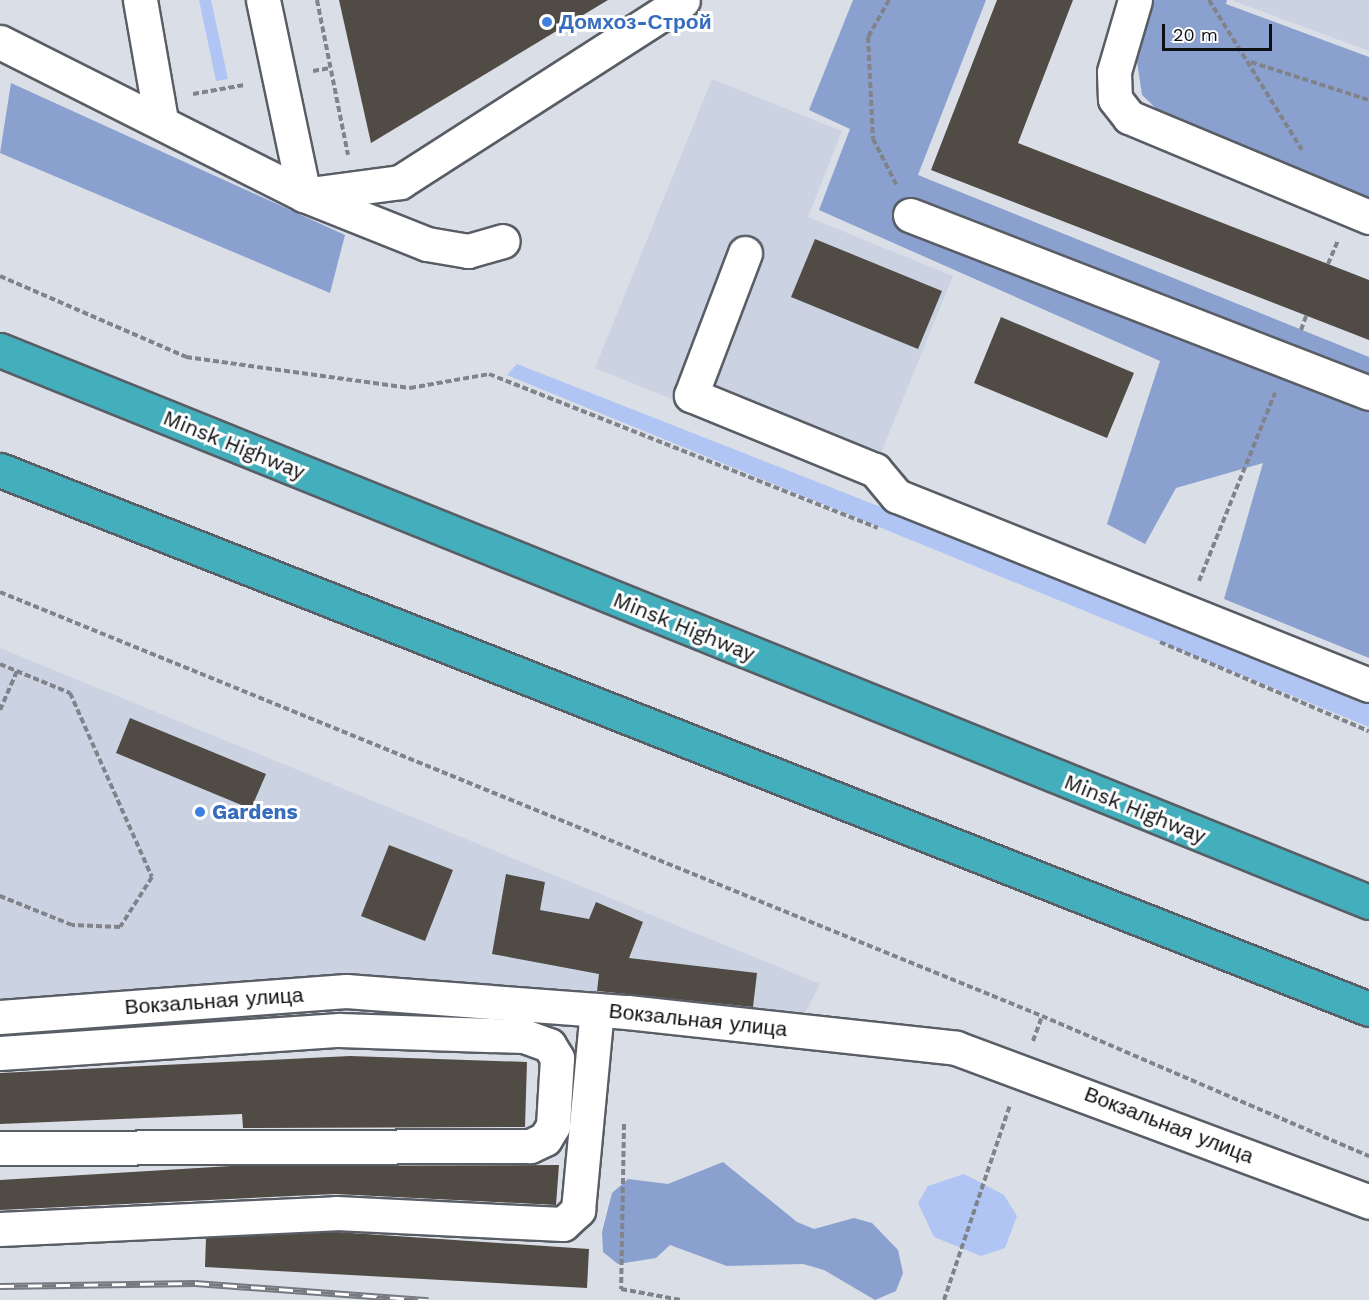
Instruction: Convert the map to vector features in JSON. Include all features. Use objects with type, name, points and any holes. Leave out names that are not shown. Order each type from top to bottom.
[{"type":"highway","name":"Minsk Highway","points":[[0,350],[1369,902]]},
{"type":"highway","points":[[0,470],[1369,1009]]},
{"type":"street","points":[[140,0],[161,120]]},
{"type":"street","points":[[263,0],[304,195]]},
{"type":"street","points":[[304,195],[400,182],[683,0]]},
{"type":"street","points":[[1135,0],[1114,72],[1115,99],[1129,117],[1369,217]]},
{"type":"street","points":[[0,42],[161,120],[304,195],[426,244],[468,251],[504,241]]},
{"type":"street","points":[[910,215],[1369,393]]},
{"type":"street","points":[[745,252],[691,395],[875,470],[897,496],[1369,685]]},
{"type":"street","name":"Вокзальная улица","points":[[0,1017],[346,991],[597,1010],[956,1048],[1369,1202]]},
{"type":"street","points":[[0,1229],[336,1213],[563,1224],[578,1210],[597,1010]]},
{"type":"street","points":[[0,1053],[339,1030],[524,1036],[549,1045],[557,1058],[553,1126],[545,1139],[530,1146],[0,1148]]},
{"type":"path","points":[[317,0],[350,168]]},
{"type":"path","points":[[888,0],[868,37],[873,139],[910,215]]},
{"type":"path","points":[[1209,0],[1251,62],[1332,202]]},
{"type":"path","points":[[1251,62],[1369,100]]},
{"type":"path","points":[[0,276],[186,357],[410,388],[489,374],[523,386]]},
{"type":"path","points":[[1197,588],[1306,316]]},
{"type":"path","points":[[0,592],[1042,1016],[1369,1156]]},
{"type":"path","points":[[0,664],[70,693],[152,877],[120,927],[72,925],[0,896]]},
{"type":"path","points":[[0,710],[17,671]]},
{"type":"path","points":[[944,1300],[1021,1071]]},
{"type":"path","points":[[625,1116],[621,1289],[681,1300]]},
{"type":"shaded area","points":[[199,0],[211,0],[228,79],[216,81]]},
{"type":"shaded area","points":[[853,0],[986,0],[918,175],[1369,357],[1369,658],[1224,599],[1263,463],[1176,488],[1145,544],[1107,524],[1160,361],[819,210],[850,129],[809,110]]},
{"type":"shaded area","points":[[1146,0],[1227,0],[1226,4],[1369,57],[1369,197],[1165,117],[1142,95],[1135,48]]},
{"type":"shaded area","points":[[1233,0],[1369,0],[1369,51],[1233,1]]},
{"type":"shaded area","points":[[712,79],[842,131],[808,217],[953,276],[870,480],[595,368]]},
{"type":"shaded area","points":[[11,83],[345,235],[330,293],[0,153]]},
{"type":"shaded area","points":[[517,364],[1369,699],[1369,727],[507,375]]},
{"type":"shaded area","name":"Gardens","points":[[0,648],[820,984],[803,1017],[329,976],[0,1005]]},
{"type":"shaded area","points":[[723,1162],[797,1222],[814,1229],[854,1218],[872,1223],[898,1250],[903,1273],[896,1291],[875,1300],[824,1270],[803,1264],[727,1266],[670,1245],[656,1258],[618,1264],[603,1252],[602,1232],[612,1193],[628,1179],[668,1184]]},
{"type":"shaded area","points":[[964,1174],[1004,1195],[1017,1216],[1005,1248],[981,1256],[934,1237],[918,1203],[928,1186]]},
{"type":"building","points":[[339,0],[608,0],[371,143]]},
{"type":"building","points":[[997,0],[1073,0],[1018,143],[1369,280],[1369,340],[931,170]]},
{"type":"building","points":[[815,239],[942,291],[918,349],[791,297]]},
{"type":"building","points":[[1001,317],[1134,373],[1107,438],[974,383]]},
{"type":"building","points":[[130,718],[266,774],[251,809],[116,753]]},
{"type":"building","points":[[389,845],[453,870],[425,941],[361,916]]},
{"type":"building","points":[[506,874],[545,882],[540,910],[589,919],[596,902],[643,922],[629,958],[757,973],[753,1007],[597,991],[599,974],[492,954]]},
{"type":"building","points":[[350,1056],[527,1062],[525,1127],[243,1128],[242,1114],[0,1124],[0,1073]]},
{"type":"building","points":[[559,1165],[556,1205],[335,1194],[0,1210],[0,1180],[231,1166]]},
{"type":"building","points":[[336,1232],[589,1249],[587,1288],[205,1267],[206,1238]]},
{"type":"railway","points":[[0,1286],[195,1283],[428,1300]]},
{"type":"place","name":"Домхоз-Строй","points":[[547,22]]},
{"type":"place","name":"Gardens","points":[[200,812]]}]
